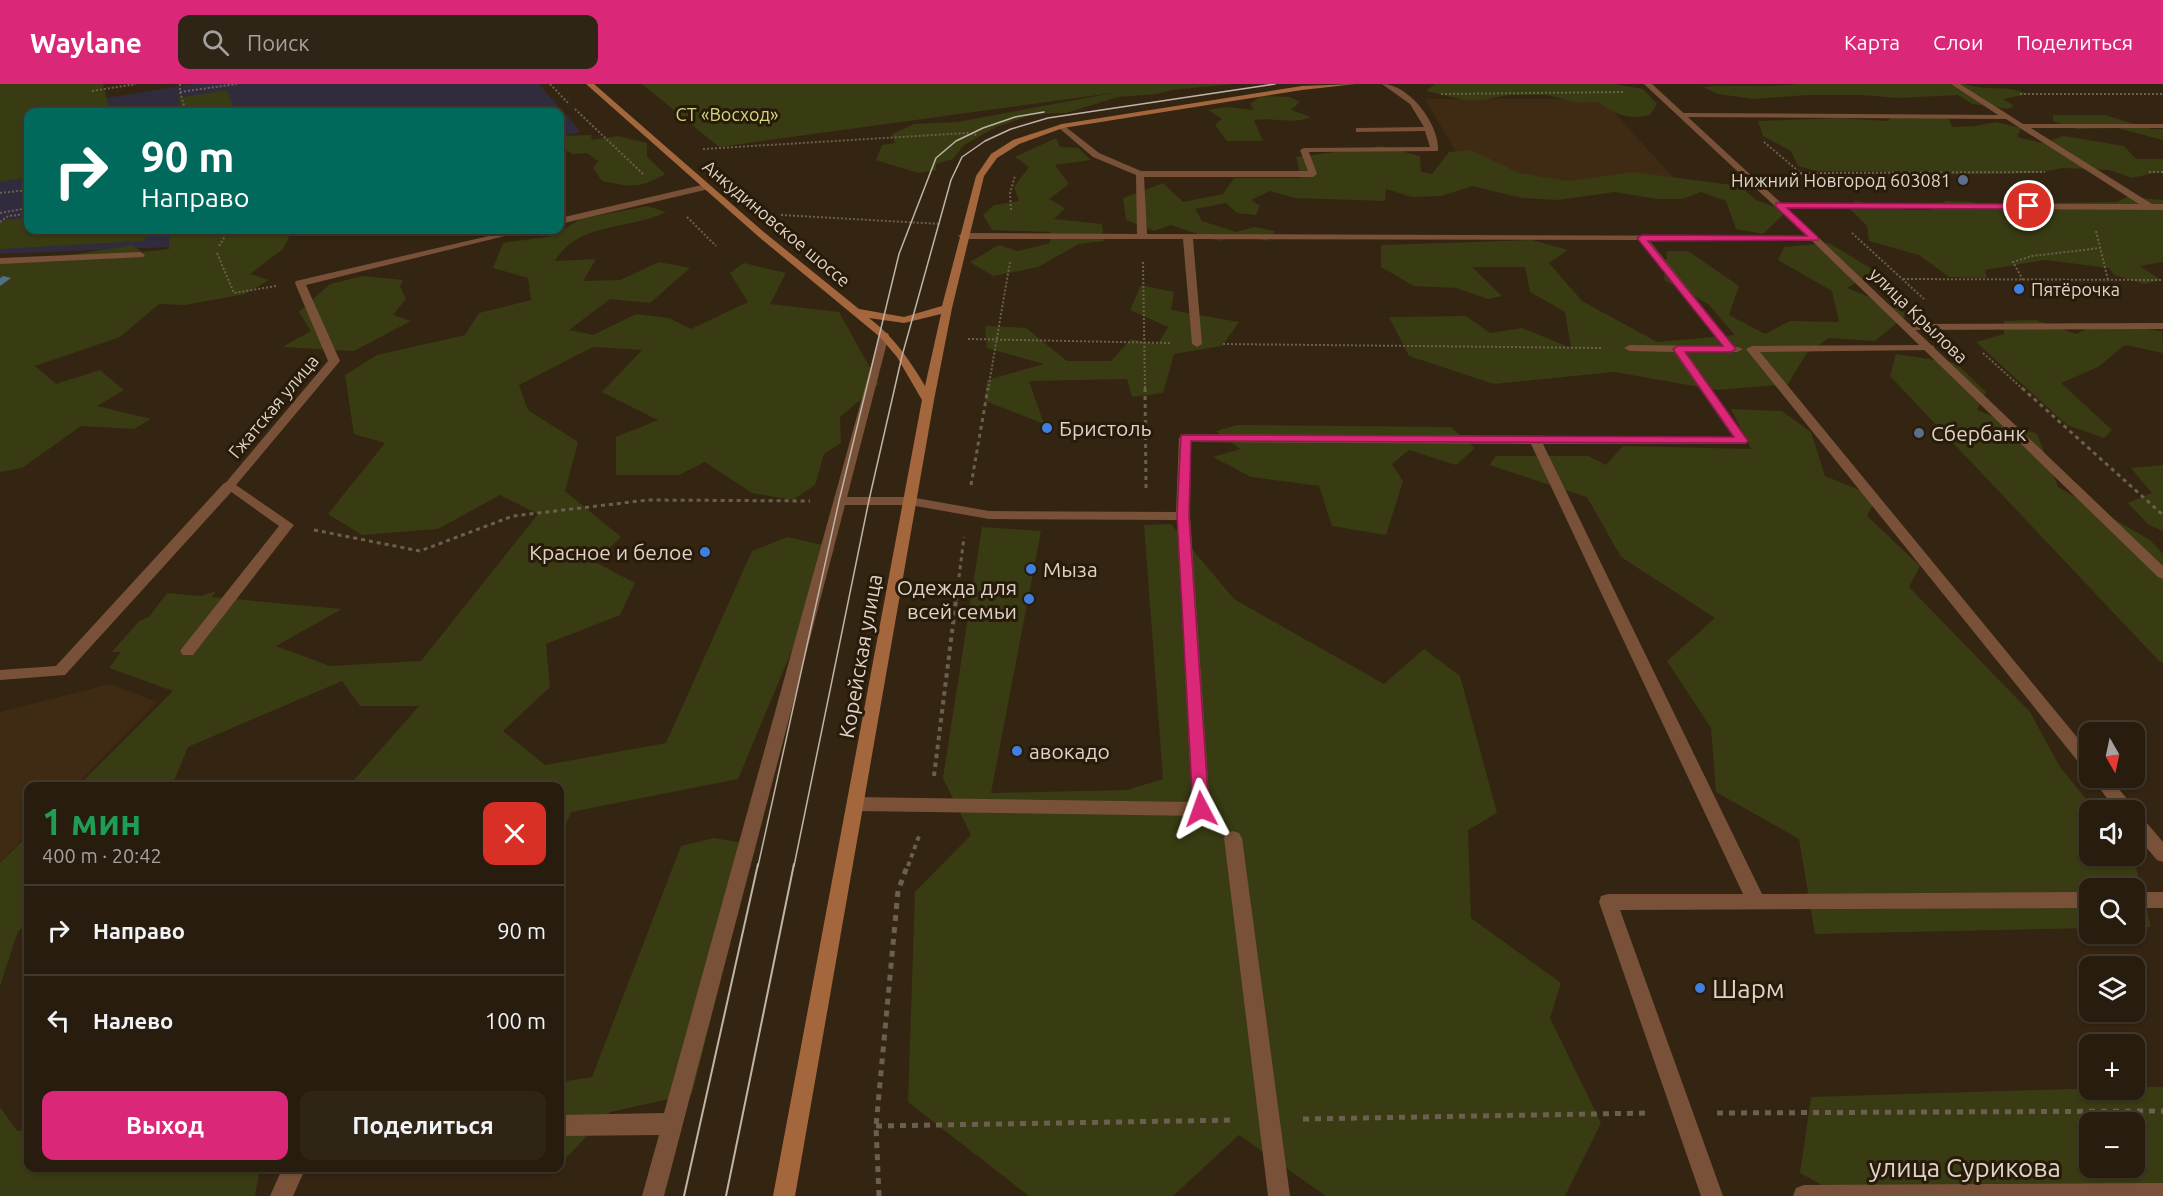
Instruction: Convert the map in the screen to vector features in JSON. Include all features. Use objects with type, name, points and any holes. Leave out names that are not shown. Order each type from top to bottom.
[{"type":"street","name":"Анкудиновское шоссе","points":[[590,84],[705,187],[884,335],[902,356],[928,400]]},
{"type":"street","name":"Корейская улица","points":[[784,1196],[940,337],[980,176],[994,156],[1016,142],[1062,126],[1302,88],[1352,84]]},
{"type":"street","points":[[1062,126],[1096,155],[1140,174],[1313,174],[1304,150],[1436,149],[1421,111],[1406,95],[1386,84]]},
{"type":"street","points":[[1955,84],[2163,215]]},
{"type":"street","name":"улица Крылова","points":[[1652,88],[1815,238],[2163,574]]},
{"type":"street","points":[[1682,115],[2009,117]]},
{"type":"street","points":[[2023,126],[2163,126]]},
{"type":"street","points":[[1359,130],[1430,129]]},
{"type":"street","points":[[1140,174],[1142,237]]},
{"type":"street","points":[[564,220],[705,187]]},
{"type":"street","points":[[1779,205],[2163,207]]},
{"type":"street","points":[[965,231],[1014,237],[1815,238]]},
{"type":"street","points":[[300,283],[508,234]]},
{"type":"street","points":[[1188,237],[1197,344]]},
{"type":"street","points":[[1642,238],[1731,349]]},
{"type":"street","points":[[0,261],[140,255]]},
{"type":"street","name":"Гжатская улица","points":[[286,525],[229,486],[334,361],[300,283]]},
{"type":"street","points":[[854,310],[890,320],[911,321],[947,308]]},
{"type":"street","points":[[1908,327],[2163,326]]},
{"type":"street","points":[[653,1196],[884,335]]},
{"type":"street","points":[[1630,348],[1930,348]]},
{"type":"street","points":[[856,804],[1201,809],[1183,516],[1185,438],[1742,441],[1678,349]]},
{"type":"street","points":[[1752,349],[2079,751]]},
{"type":"street","points":[[1535,439],[1756,901]]},
{"type":"street","points":[[0,675],[60,670],[229,486]]},
{"type":"street","points":[[839,501],[910,501],[989,515],[1183,516]]},
{"type":"street","points":[[188,651],[286,525]]},
{"type":"street","points":[[2108,788],[2118,800]]},
{"type":"street","points":[[2145,833],[2163,855]]},
{"type":"street","points":[[1233,838],[1279,1196]]},
{"type":"street","points":[[1712,1196],[1608,902],[2079,900]]},
{"type":"street","points":[[2145,900],[2163,900]]},
{"type":"street","points":[[564,1125],[672,1124]]},
{"type":"street","points":[[281,1196],[293,1172]]},
{"type":"street","name":"улица Сурикова","points":[[1804,1196],[2163,1194]]},
{"type":"path","points":[[92,91],[136,84]]},
{"type":"path","points":[[180,84],[185,108]]},
{"type":"path","points":[[180,92],[237,84]]},
{"type":"path","points":[[550,84],[717,246]]},
{"type":"path","points":[[1406,95],[1652,88]]},
{"type":"path","points":[[1733,115],[1839,206]]},
{"type":"path","points":[[699,149],[967,133],[1016,142]]},
{"type":"path","points":[[23,160],[24,170]]},
{"type":"path","points":[[879,1196],[876,1126],[898,891],[930,806],[967,511],[1014,237],[1010,193],[1018,167]]},
{"type":"path","points":[[1800,173],[2163,172]]},
{"type":"path","points":[[0,193],[24,190]]},
{"type":"path","points":[[1822,206],[2163,515]]},
{"type":"path","points":[[0,215],[24,209]]},
{"type":"path","points":[[0,215],[24,214]]},
{"type":"path","points":[[774,214],[965,231]]},
{"type":"path","points":[[0,222],[8,216]]},
{"type":"path","points":[[219,246],[226,234]]},
{"type":"path","points":[[1142,237],[1146,516]]},
{"type":"path","points":[[2023,280],[2013,262],[2032,256],[2100,248],[2108,280]]},
{"type":"path","points":[[217,253],[234,293],[300,283]]},
{"type":"path","points":[[1903,279],[2163,280]]},
{"type":"path","points":[[940,337],[1197,344],[1630,348]]},
{"type":"path","points":[[286,525],[420,551],[513,516],[648,500],[839,501]]},
{"type":"path","points":[[876,1126],[1683,1113],[2163,1111]]},
{"type":"shaded area","points":[[193,84],[539,84],[560,108],[109,108],[106,98]]},
{"type":"shaded area","points":[[1425,99],[1602,99],[1681,186],[1494,186],[1470,176]]},
{"type":"shaded area","points":[[564,113],[581,132],[564,135]]},
{"type":"shaded area","points":[[24,178],[24,234],[288,234],[289,242],[0,254],[0,182]]},
{"type":"shaded area","points":[[110,684],[157,702],[79,782],[24,782],[24,837],[0,862],[0,712]]},
{"type":"green space","points":[[0,84],[103,84],[109,108],[24,108],[24,178],[0,182]]},
{"type":"green space","name":"СТ «Восход»","points":[[642,84],[1233,84],[1118,97],[1066,113],[1035,114],[996,127],[964,145],[953,159],[936,164],[936,170],[918,173],[876,160],[882,145],[895,143],[892,134],[914,124],[957,122],[1113,93],[719,147]]},
{"type":"green space","points":[[1435,84],[1614,84],[1643,89],[1657,104],[1650,115],[1629,117],[1599,102],[1578,103],[1548,95],[1508,95],[1483,100],[1465,100],[1426,91]]},
{"type":"green space","points":[[1798,84],[1965,84],[1981,88],[2012,89],[2028,94],[2003,99],[2014,106],[2008,109],[1972,104],[1958,95],[1898,98],[1808,95],[1753,99],[1718,94],[1703,87]]},
{"type":"green space","points":[[227,90],[234,108],[182,108],[178,98]]},
{"type":"green space","points":[[1261,96],[1290,97],[1300,102],[1291,110],[1311,117],[1290,121],[1254,120],[1263,141],[1227,141],[1215,125],[1222,119],[1208,110],[1226,107],[1254,110],[1250,104]]},
{"type":"green space","points":[[1896,114],[1949,119],[1952,127],[1996,122],[2021,128],[2017,137],[2042,143],[2064,136],[2124,146],[2136,159],[2163,159],[2163,171],[2132,178],[2109,170],[2062,168],[2037,173],[1912,175],[1878,171],[1817,171],[1798,166],[1791,151],[1763,136],[1758,121],[1841,118],[1887,121]]},
{"type":"green space","points":[[2053,115],[2105,115],[2151,129],[2163,129],[2163,140],[2117,128],[2076,129],[2053,121]]},
{"type":"green space","points":[[591,135],[592,140],[618,136],[647,143],[647,157],[665,174],[648,182],[634,185],[602,181],[593,168],[598,161],[587,153],[573,154],[564,150],[564,136]]},
{"type":"green space","points":[[1056,138],[1060,147],[1078,148],[1091,160],[1055,165],[1069,184],[1049,199],[1065,208],[1054,219],[1102,224],[1104,241],[1079,244],[1038,267],[993,276],[970,262],[999,245],[1018,251],[1050,243],[1050,232],[992,230],[983,215],[994,205],[1019,201],[1014,187],[1029,167],[1015,157]]},
{"type":"green space","points":[[1382,146],[1420,156],[1421,172],[1432,174],[1449,152],[1471,150],[1519,173],[1568,181],[1633,172],[1740,186],[1756,200],[1778,208],[1783,215],[1763,234],[1736,229],[1726,201],[1701,192],[1683,199],[1657,199],[1615,192],[1558,200],[1522,198],[1473,186],[1441,196],[1412,197],[1386,189],[1385,201],[1295,198],[1270,191],[1251,200],[1260,206],[1256,215],[1237,213],[1226,203],[1195,209],[1202,221],[1236,232],[1254,227],[1275,231],[1268,241],[1243,235],[1219,241],[1171,225],[1154,231],[1126,220],[1123,198],[1163,183],[1183,202],[1223,194],[1234,178],[1301,178],[1296,157]]},
{"type":"green space","points":[[2127,197],[2163,200],[2163,262],[2140,266],[2161,280],[2144,284],[2114,275],[2109,268],[2045,260],[1985,270],[1987,278],[1949,277],[1919,255],[1869,241],[1867,226],[1850,209],[1855,201],[1908,210],[1932,210],[1946,201],[1972,202],[2004,209],[2025,203],[2117,202]]},
{"type":"green space","points":[[647,206],[666,212],[652,218],[590,233],[565,248],[555,261],[596,259],[583,281],[620,280],[659,262],[690,268],[650,303],[610,299],[569,330],[593,335],[636,314],[669,318],[691,329],[748,302],[730,273],[744,263],[786,273],[770,304],[839,312],[879,384],[840,417],[841,443],[824,454],[815,485],[793,500],[752,493],[705,462],[679,475],[616,475],[616,437],[658,420],[602,392],[642,350],[593,347],[519,385],[528,410],[578,442],[565,491],[621,537],[595,562],[635,583],[620,615],[546,644],[550,687],[503,731],[545,765],[666,743],[752,551],[788,537],[835,548],[738,779],[571,812],[564,829],[564,782],[352,782],[419,706],[360,706],[342,681],[188,747],[174,782],[82,782],[173,691],[109,668],[121,652],[112,652],[139,621],[149,617],[167,593],[201,596],[216,591],[212,597],[342,609],[276,646],[330,666],[421,661],[538,514],[500,495],[438,529],[362,535],[328,514],[385,443],[354,434],[345,375],[377,355],[465,335],[479,313],[531,300],[528,278],[493,268],[503,243],[564,234],[564,229],[581,219]]},
{"type":"green space","points":[[24,218],[24,234],[150,234],[142,241],[0,249],[0,223],[4,220]]},
{"type":"green space","points":[[169,234],[290,234],[283,249],[250,274],[269,280],[245,294],[185,305],[159,304],[120,337],[35,366],[56,384],[100,370],[124,390],[97,406],[151,419],[134,429],[81,426],[22,468],[0,472],[0,260],[65,256],[132,245],[142,252],[169,249]]},
{"type":"green space","points":[[1532,240],[1568,250],[1549,263],[1582,301],[1657,342],[1735,335],[1708,304],[1664,280],[1667,251],[1688,251],[1739,286],[1729,315],[1765,334],[1790,321],[1839,322],[1832,291],[1778,260],[1784,247],[1829,243],[1875,271],[1847,288],[1909,313],[1875,341],[1829,338],[1806,354],[1788,384],[1717,390],[1614,372],[1494,384],[1409,356],[1389,317],[1466,316],[1490,333],[1522,328],[1571,348],[1565,312],[1530,292],[1525,267],[1472,267],[1502,296],[1488,299],[1456,288],[1414,286],[1381,267],[1381,245]]},
{"type":"green space","points":[[363,276],[403,280],[400,286],[406,299],[393,315],[411,321],[354,351],[282,347],[311,331],[299,312],[330,284]]},
{"type":"green space","points":[[1141,285],[1174,292],[1171,310],[1239,322],[1222,346],[1174,354],[1163,393],[1132,397],[1127,379],[1029,381],[1044,424],[985,401],[987,380],[1044,364],[987,348],[985,326],[1026,328],[1067,361],[1111,361],[1131,339],[1158,344],[1168,327],[1130,310]]},
{"type":"green space","points":[[2036,320],[2076,334],[2098,323],[2162,331],[2163,353],[2125,345],[2098,367],[2061,383],[2112,430],[2104,438],[2067,425],[1976,342],[2004,334],[2004,321]]},
{"type":"green space","points":[[1896,354],[1956,363],[1986,392],[1977,410],[2037,434],[2058,487],[2150,540],[2163,554],[2163,663],[1890,376]]},
{"type":"green space","points":[[1731,409],[1782,411],[1811,432],[1825,476],[1877,497],[1867,516],[1920,566],[1909,587],[2030,712],[2060,767],[2087,800],[2079,800],[2079,866],[2136,866],[2139,878],[2079,878],[2079,928],[1815,934],[1799,839],[1716,792],[1711,728],[1667,661],[1715,618],[1621,557],[1587,497],[1489,465],[1496,456],[1588,456],[1606,465],[1623,446],[1751,449]]},
{"type":"green space","points":[[1237,425],[1451,427],[1475,448],[1456,465],[1409,450],[1392,464],[1403,481],[1386,535],[1332,526],[1319,486],[1251,477],[1213,457],[1240,449],[1216,431]]},
{"type":"green space","points":[[2163,465],[2163,531],[2149,525],[2128,503],[2152,493],[2131,468]]},
{"type":"green space","points":[[1171,524],[1234,599],[1384,684],[1424,649],[1460,676],[1497,813],[1468,830],[1471,918],[1561,983],[1550,1018],[1601,1123],[1565,1196],[1326,1196],[1239,1135],[1173,1196],[1029,1196],[908,1102],[915,892],[971,835],[943,778],[982,527],[1041,531],[991,793],[1127,790],[1163,779],[1144,525]]},
{"type":"green space","points":[[714,838],[755,845],[692,1094],[610,1112],[564,1160],[564,1081],[592,1077],[681,846]]},
{"type":"green space","points":[[24,839],[24,927],[18,931],[0,986],[0,863]]},
{"type":"green space","points":[[2145,903],[2151,927],[2145,927]]},
{"type":"green space","points":[[2145,1087],[2163,1087],[2163,1196],[1842,1196],[1800,1173],[1811,1097],[2079,1089],[2079,1100],[2145,1100]]},
{"type":"green space","points":[[0,1107],[17,1131],[24,1130],[24,1172],[259,1172],[255,1196],[0,1196]]},
{"type":"waterway","points":[[0,283],[6,278]]},
{"type":"tram line","points":[[794,866],[869,500],[902,356],[951,180],[962,157],[985,141],[1011,129],[1048,118],[1275,84]]},
{"type":"tram line","points":[[758,866],[839,501],[899,254],[936,158],[956,141],[983,128],[1015,117],[1044,112]]},
{"type":"tram line","points":[[684,1196],[758,864]]},
{"type":"tram line","points":[[726,1196],[794,864]]},
{"type":"place","name":"Нижний Новгород 603081","points":[[1963,180]]},
{"type":"place","name":"Пятёрочка","points":[[2019,289]]},
{"type":"place","name":"Бристоль","points":[[1047,428]]},
{"type":"place","name":"Сбербанк","points":[[1919,433]]},
{"type":"place","name":"Красное и белое","points":[[705,552]]},
{"type":"place","name":"Мыза","points":[[1031,569]]},
{"type":"place","name":"Одежда для всей семьи","points":[[1029,599]]},
{"type":"place","name":"авокадо","points":[[1017,751]]},
{"type":"place","name":"Шарм","points":[[1700,988]]},
{"type":"route","points":[[1201,809],[1183,516],[1185,438],[1742,441],[1678,349],[1731,349],[1642,238],[1815,238],[1779,205],[2029,206]]}]
